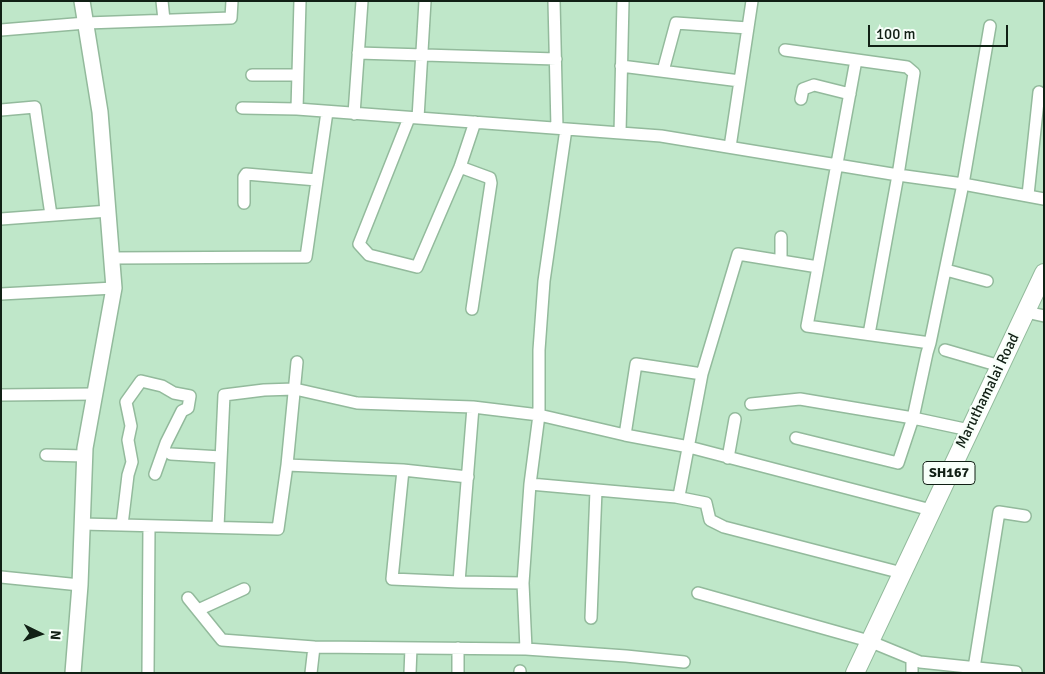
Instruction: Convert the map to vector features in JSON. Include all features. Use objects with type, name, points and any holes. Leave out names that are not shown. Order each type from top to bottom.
[{"type":"main road","points":[[73,673],[80,585],[85,456],[94,394],[114,288],[100,112],[82,1]]},
{"type":"main road","name":"Maruthamalai Road","points":[[855,673],[1044,272]]},
{"type":"street","points":[[162,1],[164,20]]},
{"type":"street","points":[[1,30],[86,23],[231,18],[232,1]]},
{"type":"street","points":[[297,109],[300,1]]},
{"type":"street","points":[[354,114],[362,1]]},
{"type":"street","points":[[425,1],[422,55],[413,118],[359,244],[369,255],[418,267],[460,167],[475,122]]},
{"type":"street","points":[[526,649],[523,583],[530,484],[539,415],[539,350],[544,281],[562,129],[556,59],[554,1]]},
{"type":"street","points":[[620,133],[623,1]]},
{"type":"street","points":[[730,147],[752,1]]},
{"type":"street","points":[[663,71],[676,22],[748,28]]},
{"type":"street","points":[[796,438],[898,463],[913,418],[946,270],[990,26]]},
{"type":"street","points":[[785,50],[907,67],[914,73],[898,175],[869,334]]},
{"type":"street","points":[[358,53],[556,59]]},
{"type":"street","points":[[856,60],[807,326],[930,343]]},
{"type":"street","points":[[621,66],[740,81]]},
{"type":"street","points":[[252,75],[298,75]]},
{"type":"street","points":[[801,99],[803,89],[814,85],[850,94]]},
{"type":"street","points":[[1028,196],[1039,92]]},
{"type":"street","points":[[1,110],[35,108],[51,215]]},
{"type":"street","points":[[242,108],[297,109],[661,136],[963,184],[1044,199]]},
{"type":"street","points":[[112,258],[306,257],[327,112]]},
{"type":"street","points":[[460,167],[490,178],[491,183],[472,309]]},
{"type":"street","points":[[244,203],[246,174],[317,180]]},
{"type":"street","points":[[1,219],[108,210]]},
{"type":"street","points":[[781,237],[781,261]]},
{"type":"street","points":[[676,497],[680,496],[702,374],[738,254],[818,267]]},
{"type":"street","points":[[946,270],[987,281]]},
{"type":"street","points":[[1,294],[114,288]]},
{"type":"street","points":[[1026,312],[1044,316]]},
{"type":"street","points":[[945,350],[1000,366]]},
{"type":"street","points":[[82,524],[278,528],[287,465],[297,362]]},
{"type":"street","points":[[625,435],[636,364],[702,374]]},
{"type":"street","points":[[122,525],[128,475],[132,462],[128,440],[130,426],[126,402],[141,381],[162,386],[174,393],[190,396],[188,408],[182,411],[166,443],[155,474]]},
{"type":"street","points":[[218,527],[224,395],[264,390],[295,389],[356,403],[473,407],[539,415],[625,435],[689,447],[931,510]]},
{"type":"street","points":[[1,395],[94,394]]},
{"type":"street","points":[[751,404],[800,399],[913,418],[969,430]]},
{"type":"street","points":[[459,582],[473,407]]},
{"type":"street","points":[[728,458],[736,419]]},
{"type":"street","points":[[171,454],[221,457]]},
{"type":"street","points":[[46,455],[85,456]]},
{"type":"street","points":[[287,465],[403,470],[468,478]]},
{"type":"street","points":[[403,470],[392,579],[523,583]]},
{"type":"street","points":[[530,484],[676,497],[706,503],[710,520],[724,527],[902,572]]},
{"type":"street","points":[[591,618],[596,490]]},
{"type":"street","points":[[976,669],[999,512],[1025,516]]},
{"type":"street","points":[[148,673],[149,526]]},
{"type":"street","points":[[1,578],[80,585]]},
{"type":"street","points":[[198,610],[244,589]]},
{"type":"street","points":[[698,593],[869,641],[912,660],[947,666],[1016,672]]},
{"type":"street","points":[[188,598],[222,640],[314,647],[526,649],[684,662]]},
{"type":"street","points":[[311,673],[314,647]]},
{"type":"street","points":[[410,673],[411,648]]},
{"type":"street","points":[[458,648],[458,673]]},
{"type":"street","points":[[912,660],[912,673]]}]
